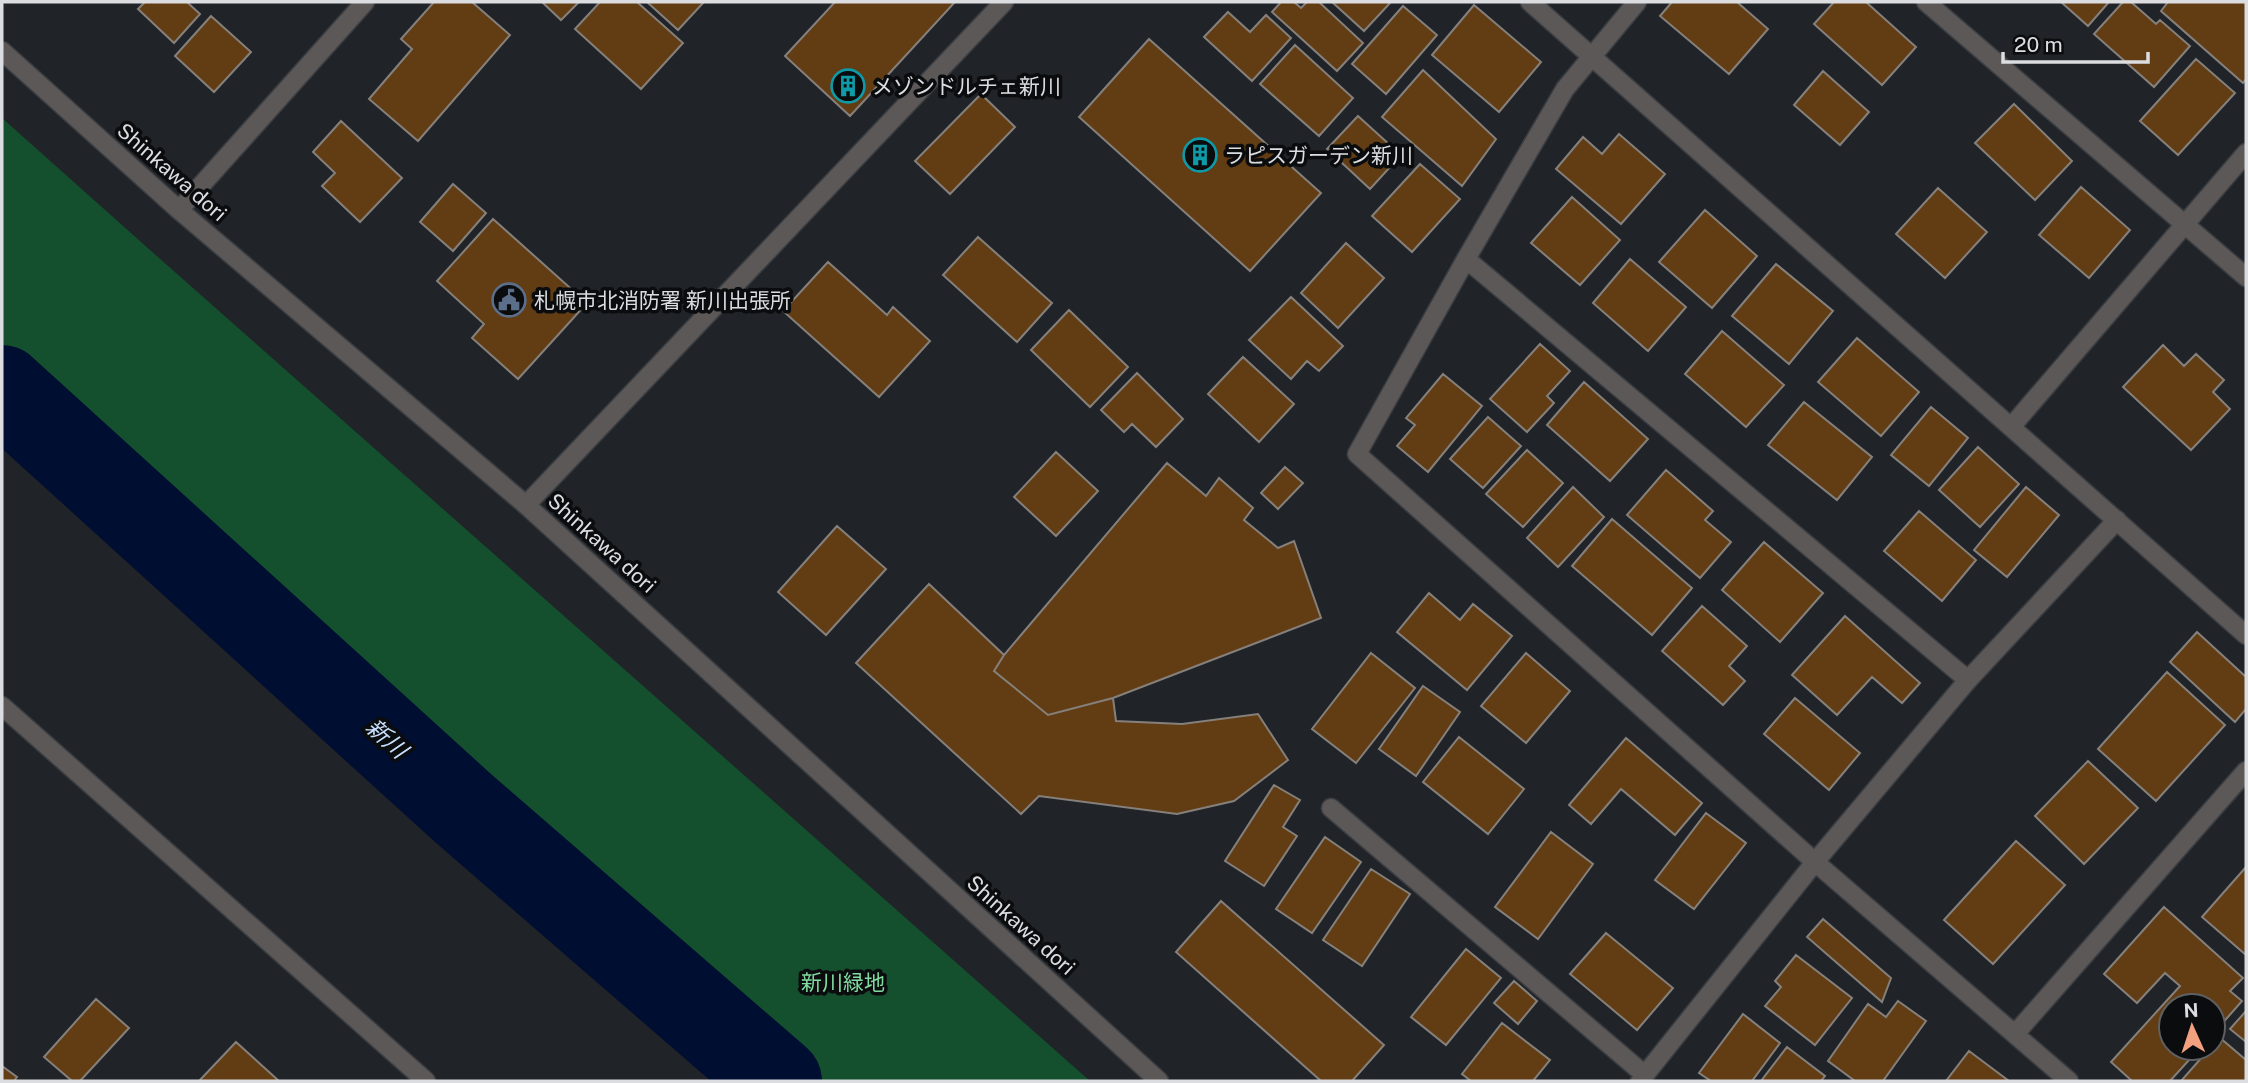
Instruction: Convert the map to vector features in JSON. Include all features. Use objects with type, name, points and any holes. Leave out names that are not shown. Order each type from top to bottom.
[{"type":"street","points":[[179,210],[365,2]]},
{"type":"street","points":[[526,505],[1004,2]]},
{"type":"street","points":[[1530,2],[2246,635]]},
{"type":"street","points":[[1637,2],[1565,89],[1357,454],[1815,862],[2069,1081]]},
{"type":"street","points":[[1926,2],[2246,277]]},
{"type":"street","name":"Shinkawa dori","points":[[2,51],[179,210],[526,505],[1159,1081]]},
{"type":"street","points":[[2011,427],[2246,153]]},
{"type":"street","points":[[1466,259],[1968,680]]},
{"type":"street","points":[[1331,808],[1642,1078],[1815,862],[1968,680],[2117,520]]},
{"type":"street","points":[[2,706],[426,1081]]},
{"type":"street","points":[[2015,1034],[2246,771]]},
{"type":"green space","name":"新川緑地","points":[[2,118],[1090,1081],[821,1081],[2,355]]},
{"type":"building","points":[[145,2],[187,2],[200,14],[174,43],[138,9]]},
{"type":"building","points":[[434,2],[472,2],[510,35],[418,141],[369,99],[412,49],[401,39]]},
{"type":"building","points":[[542,2],[579,2],[561,20]]},
{"type":"building","points":[[600,2],[637,2],[683,43],[641,89],[575,29]]},
{"type":"building","points":[[647,2],[704,2],[678,30]]},
{"type":"building","name":"メゾンドルチェ新川","points":[[835,2],[955,2],[850,116],[785,56]]},
{"type":"building","points":[[1281,2],[1294,2],[1301,8],[1307,2],[1319,2],[1363,43],[1337,71],[1272,12]]},
{"type":"building","points":[[1332,2],[1391,2],[1364,31]]},
{"type":"building","points":[[1672,2],[1737,2],[1768,29],[1729,74],[1660,16]]},
{"type":"building","points":[[1834,2],[1866,2],[1916,47],[1882,85],[1814,24]]},
{"type":"building","points":[[2061,2],[2109,2],[2088,26]]},
{"type":"building","points":[[2123,2],[2131,2],[2156,24],[2160,20],[2190,46],[2154,87],[2094,34]]},
{"type":"building","points":[[2168,2],[2246,2],[2246,79],[2243,83],[2161,11]]},
{"type":"building","points":[[1474,5],[1541,62],[1499,112],[1432,55]]},
{"type":"building","points":[[1403,6],[1437,35],[1386,94],[1352,64]]},
{"type":"building","points":[[1228,12],[1250,32],[1266,15],[1291,38],[1252,81],[1204,37]]},
{"type":"building","points":[[211,16],[251,52],[214,92],[175,56]]},
{"type":"building","name":"ラピスガーデン新川","points":[[1149,39],[1321,193],[1250,271],[1079,117]]},
{"type":"building","points":[[1295,45],[1353,98],[1319,136],[1260,84]]},
{"type":"building","points":[[2196,59],[2235,93],[2178,155],[2140,121]]},
{"type":"building","points":[[1423,70],[1496,139],[1462,186],[1382,117]]},
{"type":"building","points":[[1823,71],[1869,112],[1840,145],[1794,105]]},
{"type":"building","points":[[981,94],[1015,127],[950,194],[915,161]]},
{"type":"building","points":[[2014,104],[2072,161],[2035,200],[1975,143]]},
{"type":"building","points":[[1358,116],[1401,155],[1370,189],[1327,149]]},
{"type":"building","points":[[341,121],[402,178],[360,222],[322,186],[335,173],[313,152]]},
{"type":"building","points":[[1619,134],[1665,174],[1621,224],[1556,169],[1583,137],[1602,154]]},
{"type":"building","points":[[1420,164],[1460,199],[1412,252],[1372,216]]},
{"type":"building","points":[[453,184],[486,213],[453,251],[420,222]]},
{"type":"building","points":[[2081,187],[2130,230],[2089,278],[2039,235]]},
{"type":"building","points":[[1938,188],[1987,232],[1945,278],[1896,234]]},
{"type":"building","points":[[1572,197],[1620,240],[1580,285],[1531,243]]},
{"type":"building","points":[[1705,210],[1757,256],[1712,308],[1659,262]]},
{"type":"building","points":[[493,219],[587,303],[518,379],[472,338],[484,324],[437,281]]},
{"type":"building","points":[[978,237],[1052,303],[1017,342],[943,275]]},
{"type":"building","points":[[1346,243],[1384,278],[1338,328],[1301,293]]},
{"type":"building","points":[[1630,259],[1686,307],[1648,351],[1593,303]]},
{"type":"building","points":[[828,262],[887,315],[893,307],[930,341],[879,397],[783,311]]},
{"type":"building","points":[[1776,264],[1833,311],[1789,364],[1732,316]]},
{"type":"building","points":[[1291,297],[1343,346],[1319,371],[1307,361],[1291,379],[1249,340]]},
{"type":"building","points":[[1069,310],[1128,367],[1090,407],[1031,350]]},
{"type":"building","points":[[1722,331],[1784,385],[1746,427],[1685,374]]},
{"type":"building","points":[[1857,338],[1919,392],[1881,436],[1818,382]]},
{"type":"building","points":[[1540,344],[1570,371],[1547,396],[1554,403],[1527,432],[1490,399]]},
{"type":"building","points":[[2163,345],[2184,366],[2196,354],[2224,380],[2213,392],[2230,409],[2191,450],[2123,387]]},
{"type":"building","points":[[1243,357],[1294,404],[1259,442],[1208,394]]},
{"type":"building","points":[[1137,373],[1183,419],[1156,447],[1132,424],[1124,432],[1101,410]]},
{"type":"building","points":[[1443,374],[1482,406],[1428,472],[1397,446],[1415,425],[1406,418]]},
{"type":"building","points":[[1584,382],[1648,439],[1610,481],[1547,425]]},
{"type":"building","points":[[1804,402],[1872,457],[1837,500],[1768,445]]},
{"type":"building","points":[[1931,407],[1968,438],[1929,486],[1891,455]]},
{"type":"building","points":[[1488,417],[1521,446],[1483,488],[1450,459]]},
{"type":"building","points":[[1978,447],[2019,484],[1980,527],[1939,490]]},
{"type":"building","points":[[1527,450],[1563,483],[1523,527],[1486,494]]},
{"type":"building","points":[[1056,452],[1098,491],[1056,536],[1014,497]]},
{"type":"building","points":[[1167,463],[1206,496],[1219,478],[1253,508],[1244,520],[1278,548],[1294,541],[1321,618],[1113,698],[1048,715],[994,671],[1004,655]]},
{"type":"building","points":[[1285,467],[1303,483],[1278,509],[1261,493]]},
{"type":"building","points":[[1666,470],[1713,511],[1705,520],[1731,542],[1700,578],[1627,515]]},
{"type":"building","points":[[1573,487],[1604,517],[1558,567],[1527,538]]},
{"type":"building","points":[[2026,487],[2059,515],[2007,577],[1974,550]]},
{"type":"building","points":[[1919,511],[1976,560],[1942,601],[1884,551]]},
{"type":"building","points":[[1612,519],[1692,588],[1652,635],[1572,566]]},
{"type":"building","points":[[837,526],[886,569],[826,635],[778,592]]},
{"type":"building","points":[[1764,542],[1823,593],[1780,642],[1722,590]]},
{"type":"building","points":[[929,584],[1004,655],[994,671],[1048,715],[1113,698],[1116,721],[1182,724],[1258,714],[1288,760],[1234,801],[1177,814],[1039,796],[1021,814],[856,663]]},
{"type":"building","points":[[1429,593],[1460,620],[1473,604],[1512,636],[1467,690],[1397,632]]},
{"type":"building","points":[[1702,606],[1747,646],[1729,666],[1745,681],[1723,705],[1662,651]]},
{"type":"building","points":[[1845,616],[1920,683],[1902,703],[1872,677],[1837,715],[1792,675]]},
{"type":"building","points":[[2197,632],[2246,677],[2246,709],[2235,722],[2170,662]]},
{"type":"building","points":[[1371,653],[1415,688],[1356,763],[1312,729]]},
{"type":"building","points":[[1526,653],[1570,691],[1526,743],[1481,706]]},
{"type":"building","points":[[2167,672],[2225,725],[2156,801],[2098,749]]},
{"type":"building","points":[[1423,686],[1460,712],[1416,776],[1379,749]]},
{"type":"building","points":[[1795,698],[1860,753],[1829,790],[1764,734]]},
{"type":"building","points":[[1459,737],[1524,789],[1488,834],[1423,782]]},
{"type":"building","points":[[1626,738],[1702,803],[1675,835],[1621,789],[1591,824],[1569,805]]},
{"type":"building","points":[[2088,761],[2138,808],[2084,864],[2035,816]]},
{"type":"building","points":[[1274,785],[1300,800],[1283,827],[1297,836],[1264,886],[1225,861]]},
{"type":"building","points":[[1706,813],[1746,843],[1694,909],[1655,880]]},
{"type":"building","points":[[1551,832],[1593,864],[1538,939],[1495,907]]},
{"type":"building","points":[[1325,837],[1361,862],[1312,933],[1276,909]]},
{"type":"building","points":[[2016,841],[2065,885],[1993,964],[1944,920]]},
{"type":"building","points":[[2246,867],[2246,955],[2202,917]]},
{"type":"building","points":[[1371,869],[1410,894],[1362,966],[1323,940]]},
{"type":"building","points":[[1221,901],[1384,1045],[1352,1081],[1321,1081],[1176,952]]},
{"type":"building","points":[[2164,907],[2243,978],[2230,991],[2242,1001],[2227,1018],[2227,992],[2175,992],[2180,986],[2165,973],[2137,1003],[2104,974]]},
{"type":"building","points":[[1823,919],[1891,978],[1882,1002],[1807,937]]},
{"type":"building","points":[[1606,933],[1673,988],[1637,1030],[1570,974]]},
{"type":"building","points":[[1466,949],[1501,978],[1446,1045],[1411,1017]]},
{"type":"building","points":[[1796,955],[1852,998],[1815,1045],[1765,1006],[1781,987],[1775,981]]},
{"type":"building","points":[[1514,981],[1537,1001],[1518,1024],[1494,1003]]},
{"type":"building","points":[[96,999],[129,1028],[80,1081],[72,1081],[44,1057]]},
{"type":"building","points":[[1898,1001],[1926,1021],[1883,1081],[1855,1081],[1828,1061],[1868,1004],[1886,1017]]},
{"type":"building","points":[[2157,1011],[2157,1062],[2187,1062],[2170,1081],[2132,1081],[2111,1062]]},
{"type":"building","points":[[2246,1011],[2246,1042],[2230,1029]]},
{"type":"building","points":[[1743,1014],[1780,1043],[1752,1081],[1711,1081],[1699,1073]]},
{"type":"building","points":[[1502,1023],[1550,1060],[1533,1081],[1471,1081],[1462,1074]]},
{"type":"building","points":[[236,1042],[279,1081],[199,1081]]},
{"type":"building","points":[[2227,1044],[2246,1060],[2246,1081],[2181,1081],[2198,1062],[2227,1062]]},
{"type":"building","points":[[1787,1047],[1825,1076],[1821,1081],[1761,1081]]},
{"type":"building","points":[[1969,1051],[2009,1081],[1946,1081]]},
{"type":"building","points":[[2,1066],[17,1077],[14,1081],[2,1081]]},
{"type":"waterway","name":"新川","points":[[2,389],[463,808],[778,1081]]},
{"type":"place","name":"メゾンドルチェ新川","points":[[848,86]]},
{"type":"place","name":"ラピスガーデン新川","points":[[1200,155]]},
{"type":"place","name":"札幌市北消防署 新川出張所","points":[[509,300]]}]
